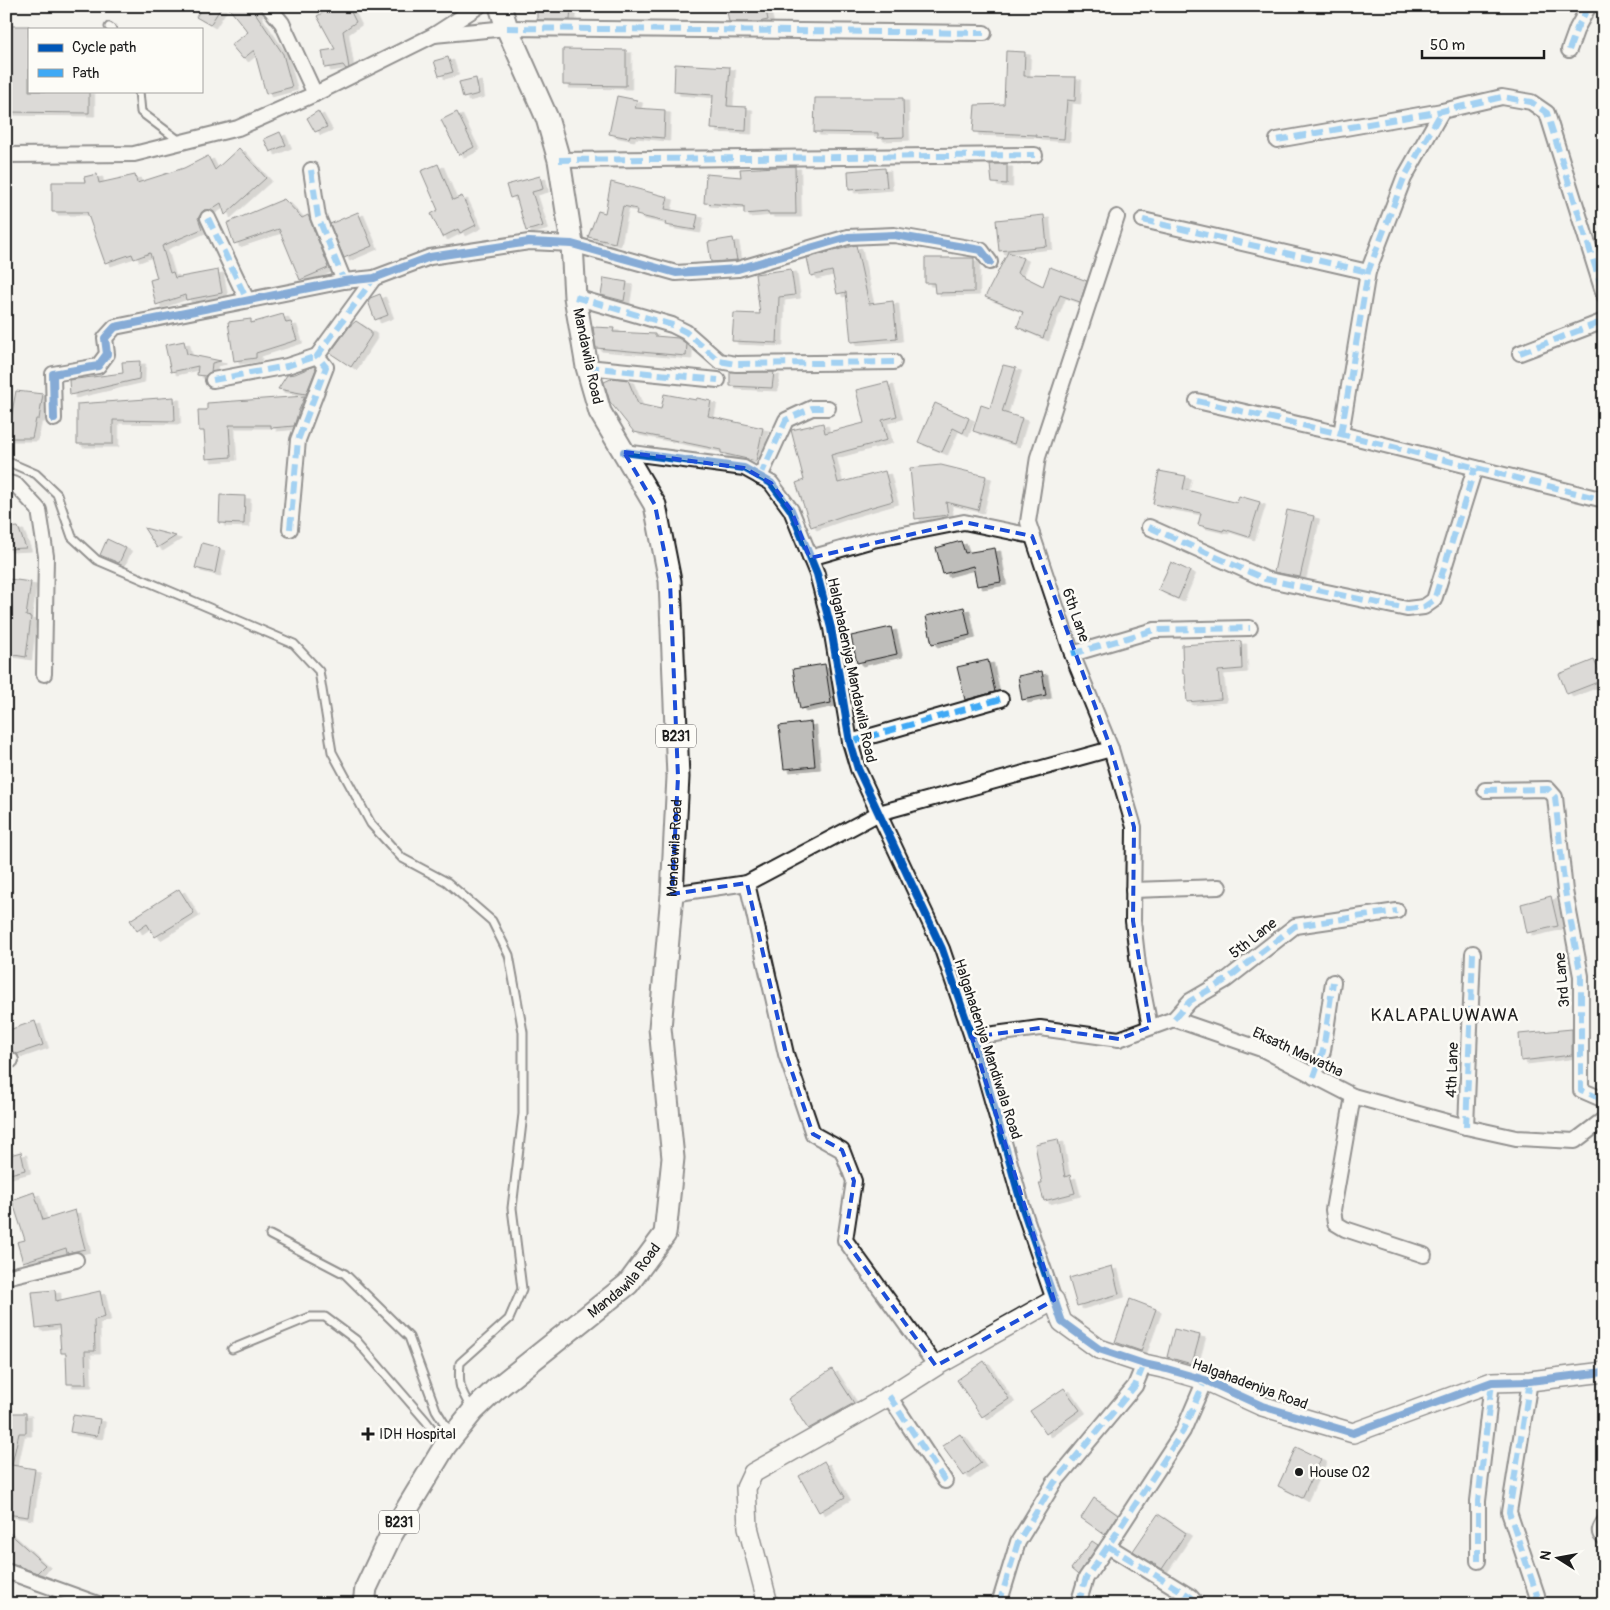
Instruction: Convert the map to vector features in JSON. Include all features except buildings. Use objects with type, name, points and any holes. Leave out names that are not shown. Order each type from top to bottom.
[{"type":"main road","name":"Mandawila Road","points":[[364,1604],[366,1588],[390,1537],[449,1441],[473,1411],[495,1390],[628,1284],[665,1234],[674,1158],[660,1028],[672,894],[678,777],[670,581],[655,505],[600,412],[587,367],[575,297],[572,244],[559,160],[547,118],[507,28],[500,6]]},
{"type":"street","points":[[268,6],[282,23],[315,94]]},
{"type":"street","points":[[6,156],[134,154],[238,128],[315,94],[434,35],[479,6]]},
{"type":"street","points":[[1569,50],[1577,28],[1589,6]]},
{"type":"street","points":[[434,35],[507,28],[984,33]]},
{"type":"street","points":[[1277,140],[1442,111],[1502,97],[1530,102],[1548,113],[1604,295]]},
{"type":"street","points":[[1341,434],[1368,272],[1404,178],[1442,111]]},
{"type":"street","points":[[559,160],[1035,155]]},
{"type":"street","points":[[311,170],[318,217],[344,280]]},
{"type":"street","name":"6th Lane","points":[[1117,217],[1038,458],[1028,522],[1072,654],[1111,748],[1134,827],[1133,921],[1150,1027]]},
{"type":"street","points":[[208,218],[247,300]]},
{"type":"street","points":[[1143,220],[1368,272]]},
{"type":"street","points":[[54,418],[53,374],[98,366],[107,354],[105,338],[115,327],[344,280],[374,278],[430,257],[529,242],[572,244],[676,273],[738,269],[848,237],[894,235],[971,247],[981,250],[990,262]]},
{"type":"street","points":[[213,380],[287,366],[317,356],[374,278]]},
{"type":"street","points":[[575,297],[672,325],[686,332],[719,361],[736,364],[894,362]]},
{"type":"street","points":[[1520,353],[1604,321]]},
{"type":"street","points":[[290,529],[298,440],[326,367],[317,356]]},
{"type":"street","points":[[587,367],[718,380]]},
{"type":"street","points":[[1198,401],[1341,434],[1604,500]]},
{"type":"street","points":[[760,477],[786,420],[812,408],[828,408]]},
{"type":"street","name":"Halgahadeniya Mandawila Road","points":[[624,452],[744,468],[771,483],[791,510],[817,574],[831,628],[850,742],[858,769],[879,813]]},
{"type":"street","points":[[1149,527],[1265,579],[1407,609],[1424,607],[1434,600],[1475,468]]},
{"type":"street","points":[[6,482],[16,485],[40,510],[46,556],[44,674]]},
{"type":"street","points":[[810,558],[873,540],[964,522],[1032,536]]},
{"type":"street","points":[[1072,654],[1154,630],[1250,628]]},
{"type":"street","points":[[850,742],[1001,699]]},
{"type":"street","points":[[672,894],[747,883],[879,813],[1111,748]]},
{"type":"street","name":"3rd Lane","points":[[1485,790],[1548,789],[1555,797],[1565,891],[1581,976],[1581,1090],[1604,1100]]},
{"type":"street","name":"Halgahadeniya Mandiwala Road","points":[[879,813],[942,949],[987,1081],[1023,1209],[1054,1300]]},
{"type":"street","points":[[747,883],[786,1054],[813,1134],[842,1150],[854,1181],[845,1240],[936,1366]]},
{"type":"street","points":[[1133,890],[1219,887]]},
{"type":"street","name":"5th Lane","points":[[1174,1019],[1190,1001],[1226,980],[1295,926],[1397,911]]},
{"type":"street","name":"4th Lane","points":[[1466,1128],[1473,953]]},
{"type":"street","points":[[1314,1077],[1323,1052],[1333,982]]},
{"type":"street","points":[[972,1037],[1040,1028],[1119,1039],[1174,1019]]},
{"type":"street","name":"Eksath Mawatha","points":[[1174,1019],[1264,1050],[1353,1096],[1466,1128],[1516,1138],[1575,1141],[1604,1118]]},
{"type":"street","points":[[1353,1096],[1334,1210],[1335,1223],[1345,1229],[1424,1255]]},
{"type":"street","points":[[6,1277],[76,1260]]},
{"type":"street","points":[[768,1604],[748,1527],[746,1488],[754,1473],[889,1396],[936,1366],[1054,1300]]},
{"type":"street","name":"Halgahadeniya Road","points":[[1054,1300],[1062,1322],[1099,1349],[1144,1364],[1206,1380],[1262,1406],[1353,1433],[1492,1382],[1530,1381],[1604,1372]]},
{"type":"street","points":[[999,1604],[1018,1542],[1054,1483],[1135,1386],[1144,1364]]},
{"type":"street","points":[[1078,1604],[1086,1578],[1183,1431],[1206,1380]]},
{"type":"street","points":[[1530,1381],[1509,1512],[1538,1604]]},
{"type":"street","points":[[1478,1561],[1478,1501],[1492,1382]]},
{"type":"street","points":[[889,1396],[945,1481]]},
{"type":"street","points":[[1604,1522],[1599,1530],[1604,1538]]},
{"type":"street","points":[[1108,1546],[1191,1597],[1197,1604]]},
{"type":"street","points":[[6,1571],[98,1604]]},
{"type":"lane","points":[[139,92],[141,112],[181,142]]},
{"type":"lane","points":[[6,461],[36,474],[57,494],[72,537],[97,560],[294,644],[319,671],[332,752],[371,824],[402,858],[447,882],[492,922],[509,955],[523,1032],[523,1114],[512,1208],[522,1289],[509,1319],[460,1363],[458,1382],[473,1411]]},
{"type":"lane","points":[[270,1235],[346,1274],[409,1338],[449,1441]]},
{"type":"lane","points":[[232,1349],[310,1317],[325,1317],[356,1340],[426,1421],[449,1441]]},
{"type":"highlighted area","points":[[624,452],[744,468],[771,483],[791,510],[810,558],[964,522],[1032,536],[1111,749],[1134,827],[1133,921],[1150,1027],[1119,1039],[1040,1028],[972,1037],[1054,1300],[936,1366],[845,1240],[854,1181],[842,1150],[813,1134],[786,1054],[747,883],[672,894],[678,777],[670,581],[655,505]]},
{"type":"marked path","points":[[1569,50],[1577,28],[1589,6]]},
{"type":"marked path","points":[[507,28],[984,33]]},
{"type":"marked path","points":[[1277,140],[1442,111],[1502,97],[1531,102],[1547,113],[1604,295]]},
{"type":"marked path","points":[[1341,434],[1368,272],[1404,178],[1442,111]]},
{"type":"marked path","points":[[559,160],[1035,155]]},
{"type":"marked path","points":[[311,170],[318,217],[344,281]]},
{"type":"marked path","points":[[208,218],[247,300]]},
{"type":"marked path","points":[[1143,220],[1368,272]]},
{"type":"marked path","points":[[290,529],[298,440],[326,367],[317,356],[374,278]]},
{"type":"marked path","points":[[575,297],[672,325],[686,332],[719,361],[736,364],[894,362]]},
{"type":"marked path","points":[[1520,353],[1604,321]]},
{"type":"marked path","points":[[213,380],[287,366],[317,356]]},
{"type":"marked path","points":[[587,367],[718,380]]},
{"type":"marked path","points":[[1197,401],[1341,434],[1604,500]]},
{"type":"marked path","points":[[760,477],[786,420],[812,408],[828,408]]},
{"type":"marked path","points":[[1149,527],[1265,579],[1407,609],[1424,607],[1434,600],[1475,468]]},
{"type":"marked path","points":[[1072,654],[1154,630],[1250,628]]},
{"type":"marked path","points":[[850,742],[1001,699]]},
{"type":"marked path","points":[[1485,790],[1548,789],[1555,797],[1565,891],[1581,976],[1581,1090],[1604,1100]]},
{"type":"marked path","points":[[1174,1019],[1190,1001],[1226,980],[1295,926],[1397,911]]},
{"type":"marked path","points":[[1466,1127],[1473,953]]},
{"type":"marked path","points":[[1314,1077],[1323,1051],[1333,982]]},
{"type":"marked path","points":[[6,1061],[11,1060]]},
{"type":"marked path","points":[[999,1604],[1018,1542],[1054,1483],[1135,1386],[1144,1364]]},
{"type":"marked path","points":[[1078,1604],[1086,1578],[1183,1431],[1205,1380]]},
{"type":"marked path","points":[[1530,1381],[1509,1512],[1537,1595],[1538,1604]]},
{"type":"marked path","points":[[1478,1561],[1478,1501],[1492,1382]]},
{"type":"marked path","points":[[889,1396],[945,1481]]},
{"type":"marked path","points":[[1108,1546],[1191,1597],[1197,1604]]},
{"type":"cycle path","points":[[54,419],[53,374],[98,366],[107,354],[105,338],[115,327],[344,281],[374,278],[430,257],[529,242],[572,244],[676,273],[738,269],[848,237],[894,235],[981,250],[990,262]]},
{"type":"cycle path","points":[[624,452],[744,468],[771,483],[791,510],[817,574],[831,628],[850,742],[858,769],[942,949],[984,1072],[1023,1209],[1062,1322],[1099,1349],[1144,1364],[1205,1380],[1262,1406],[1353,1433],[1492,1382],[1530,1381],[1604,1372]]},
{"type":"place","name":"IDH Hospital","points":[[368,1434]]},
{"type":"place","name":"House 02","points":[[1299,1472]]},
{"type":"district","name":"KALAPALUWAWA","points":[[1445,1015]]}]
